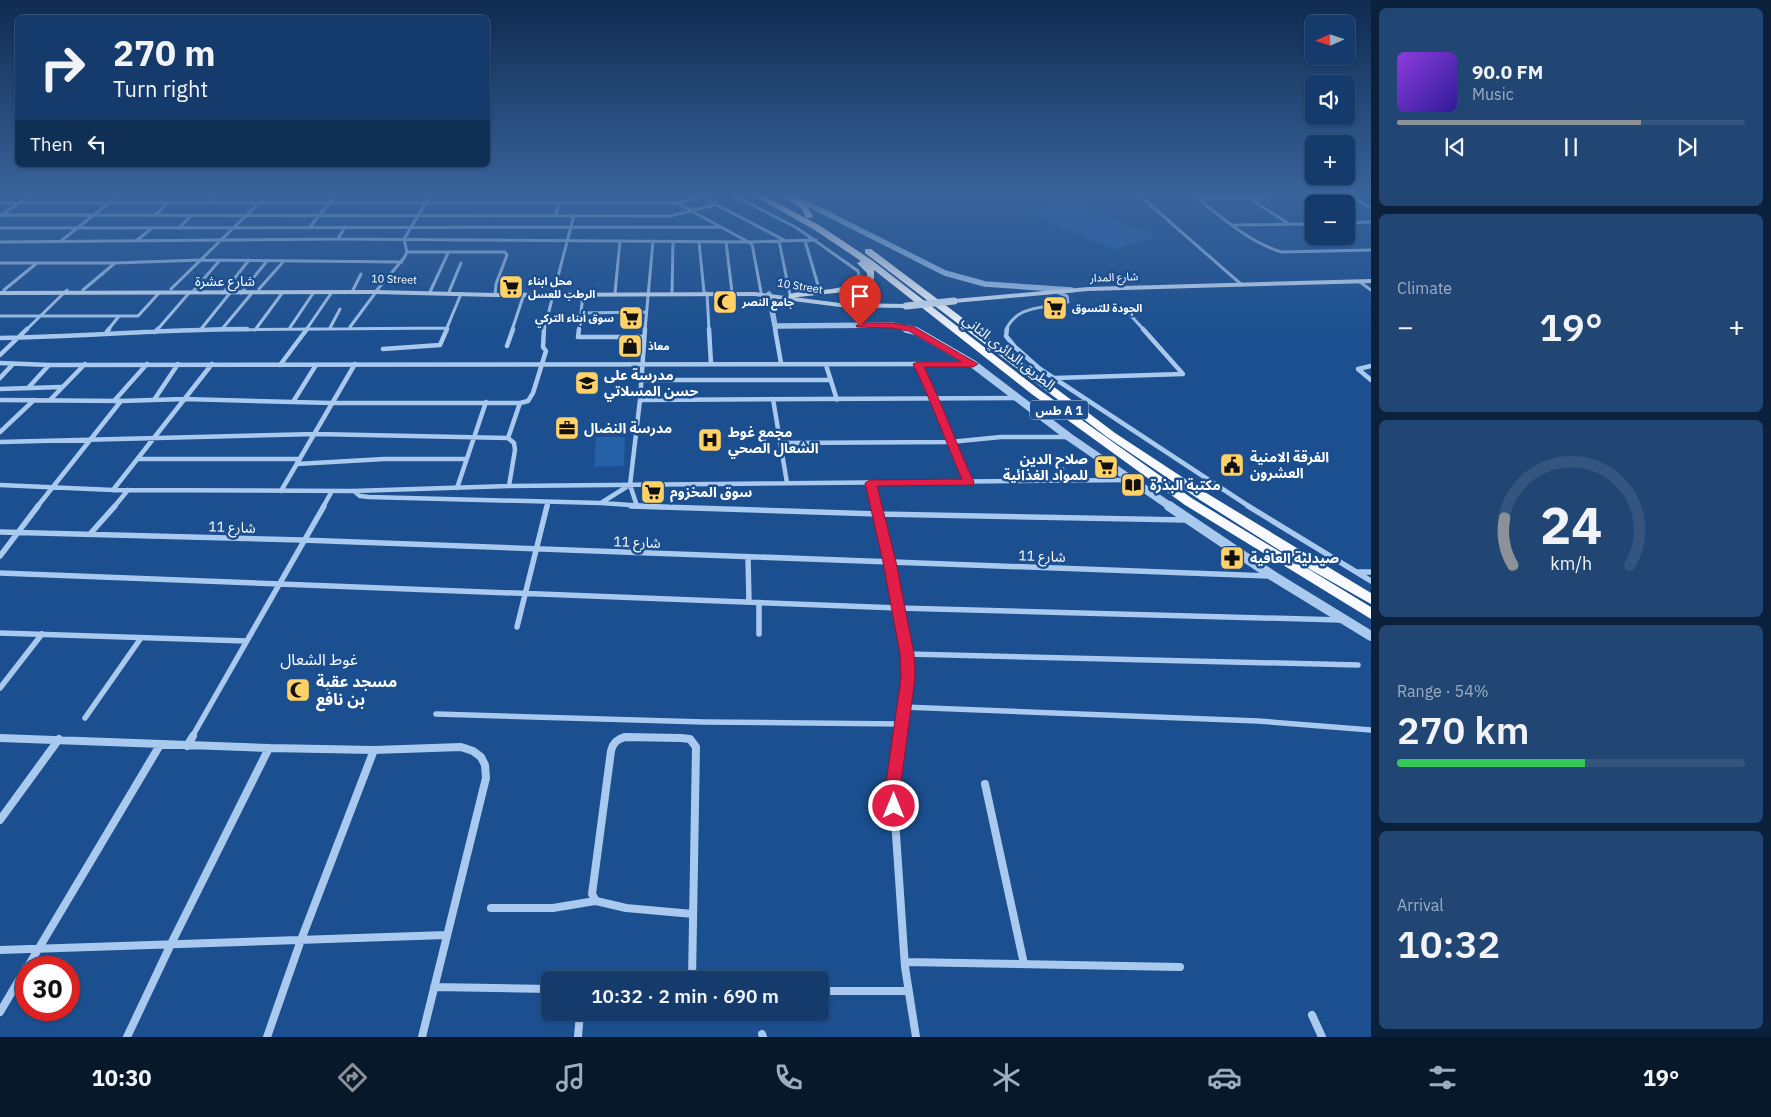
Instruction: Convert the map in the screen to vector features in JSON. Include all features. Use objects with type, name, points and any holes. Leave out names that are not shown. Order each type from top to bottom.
[{"type":"highway","points":[[791,296],[861,285],[871,277],[871,272],[862,264],[829,242]]},
{"type":"highway","name":"الطريق الدائري الثاني","points":[[839,242],[870,263],[1037,393],[1189,502],[1371,614]]},
{"type":"highway","name":"الطريق الدائري الثاني","points":[[852,242],[888,265],[1111,435],[1220,507],[1371,599]]},
{"type":"main road","name":"شارع المدار","points":[[858,307],[906,306],[1072,290],[1371,281]]},
{"type":"main road","name":"10 Street","points":[[66,292],[83,290],[171,289],[226,292],[352,290],[461,294],[765,293],[858,307]]},
{"type":"main road","name":"10 Street","points":[[1,291],[159,293],[192,291]]},
{"type":"main road","name":"10 Street","points":[[256,291],[583,295],[732,292],[791,296],[858,307]]},
{"type":"street","points":[[171,289],[219,242]]},
{"type":"street","points":[[350,327],[387,275],[398,268],[402,262],[407,252],[405,242]]},
{"type":"street","points":[[0,400],[121,401],[184,399],[332,403],[520,403],[530,399],[542,365],[546,351],[543,346],[544,329],[567,242]]},
{"type":"street","points":[[615,293],[620,242]]},
{"type":"street","points":[[637,506],[630,485],[640,400],[647,294],[653,242]]},
{"type":"street","points":[[672,293],[674,242]]},
{"type":"street","points":[[699,242],[706,293],[711,364]]},
{"type":"street","points":[[726,242],[732,292]]},
{"type":"street","points":[[748,242],[752,244],[775,326],[781,363]]},
{"type":"street","points":[[779,242],[791,296]]},
{"type":"street","points":[[805,242],[820,292]]},
{"type":"street","points":[[819,242],[859,273],[843,289]]},
{"type":"street","points":[[882,242],[952,276],[985,284],[1072,290]]},
{"type":"street","points":[[1193,242],[1242,285]]},
{"type":"street","points":[[1258,242],[1264,247],[1282,252],[1371,250]]},
{"type":"street","points":[[407,252],[505,252],[507,254],[496,284],[495,293]]},
{"type":"street","points":[[430,292],[448,253]]},
{"type":"street","points":[[0,263],[115,263],[200,260],[402,262]]},
{"type":"street","points":[[155,332],[220,260]]},
{"type":"street","points":[[201,329],[248,260]]},
{"type":"street","points":[[242,291],[267,261]]},
{"type":"street","points":[[222,329],[283,262]]},
{"type":"street","points":[[0,268],[7,263]]},
{"type":"street","points":[[1,291],[37,263]]},
{"type":"street","points":[[83,290],[115,263]]},
{"type":"street","points":[[449,292],[461,263]]},
{"type":"street","points":[[352,290],[362,274]]},
{"type":"street","points":[[1360,282],[1371,290]]},
{"type":"street","points":[[1055,291],[1067,296],[1068,302],[1037,307],[1023,312],[1011,322],[1005,333],[1009,341],[1054,378],[1267,519],[1371,581]]},
{"type":"street","points":[[0,355],[66,292]]},
{"type":"street","points":[[255,330],[283,292]]},
{"type":"street","points":[[289,329],[314,292]]},
{"type":"street","points":[[280,365],[332,292]]},
{"type":"street","points":[[0,316],[138,316],[159,293]]},
{"type":"street","points":[[383,348],[440,345],[461,294]]},
{"type":"street","points":[[507,346],[524,294]]},
{"type":"street","points":[[583,295],[577,337],[644,337]]},
{"type":"street","points":[[1054,378],[1184,374],[1124,308]]},
{"type":"street","points":[[330,328],[340,309]]},
{"type":"street","points":[[581,313],[646,312]]},
{"type":"street","points":[[106,333],[119,316]]},
{"type":"street","points":[[775,326],[879,325],[907,328],[973,364],[1069,437],[1130,480],[1273,576],[1371,636]]},
{"type":"street","points":[[0,338],[201,329],[447,328]]},
{"type":"street","points":[[0,363],[50,366],[86,364],[973,364]]},
{"type":"street","points":[[0,378],[14,364]]},
{"type":"street","points":[[50,400],[61,387],[75,378],[86,364]]},
{"type":"street","points":[[114,401],[146,364]]},
{"type":"street","points":[[154,400],[178,364]]},
{"type":"street","points":[[112,490],[156,437],[212,364]]},
{"type":"street","points":[[281,491],[316,434],[355,364]]},
{"type":"street","points":[[826,364],[837,400]]},
{"type":"street","points":[[918,364],[935,400],[950,442],[969,482]]},
{"type":"street","points":[[293,402],[316,365]]},
{"type":"street","points":[[29,388],[50,366]]},
{"type":"street","points":[[1371,366],[1358,368],[1371,380]]},
{"type":"street","points":[[641,380],[831,380]]},
{"type":"street","points":[[0,387],[61,387]]},
{"type":"street","points":[[640,400],[935,400],[1020,398]]},
{"type":"street","points":[[0,432],[34,400]]},
{"type":"street","points":[[773,400],[787,484]]},
{"type":"street","points":[[0,556],[121,401]]},
{"type":"street","points":[[456,488],[486,402]]},
{"type":"street","points":[[508,438],[520,403]]},
{"type":"street","points":[[0,442],[316,434],[508,438],[514,443],[509,486]]},
{"type":"street","points":[[780,443],[950,442],[1001,437],[1069,437]]},
{"type":"street","points":[[138,459],[300,459]]},
{"type":"street","points":[[297,464],[384,459],[466,459]]},
{"type":"street","points":[[0,485],[112,490],[353,491],[509,486],[1130,480]]},
{"type":"street","points":[[870,483],[890,562],[907,654],[908,678],[900,724],[893,790],[905,962],[916,1037]]},
{"type":"street","points":[[601,503],[630,485]]},
{"type":"street","points":[[90,534],[128,490]]},
{"type":"street","points":[[187,746],[302,540],[332,491]]},
{"type":"street","points":[[353,491],[360,496],[369,497],[601,503],[637,506],[878,514],[1190,520]]},
{"type":"street","points":[[517,628],[548,502]]},
{"type":"street","name":"شارع 11","points":[[0,532],[302,540],[1273,576]]},
{"type":"street","points":[[748,557],[749,602]]},
{"type":"street","points":[[1356,572],[1371,572]]},
{"type":"street","points":[[0,573],[898,608],[1344,620]]},
{"type":"street","points":[[759,603],[760,634]]},
{"type":"street","points":[[0,633],[246,641]]},
{"type":"street","points":[[0,688],[42,634]]},
{"type":"street","points":[[85,718],[141,638]]},
{"type":"street","points":[[907,654],[1358,665]]},
{"type":"street","points":[[903,706],[1258,722],[1371,730]]},
{"type":"street","points":[[436,714],[704,722],[900,724]]},
{"type":"street","points":[[692,971],[696,747],[690,739],[625,736],[612,744],[592,894],[595,900],[601,903],[628,908],[693,914]]},
{"type":"street","points":[[0,738],[59,739],[187,746],[374,750],[461,747],[472,750],[480,756],[486,765],[486,778],[422,1037]]},
{"type":"street","points":[[0,820],[59,739]]},
{"type":"street","points":[[34,956],[160,745]]},
{"type":"street","points":[[127,1037],[171,944],[269,748]]},
{"type":"street","points":[[267,1037],[301,940],[374,750]]},
{"type":"street","points":[[985,784],[1024,964]]},
{"type":"street","points":[[491,908],[553,908],[595,900]]},
{"type":"street","points":[[0,950],[446,935]]},
{"type":"street","points":[[905,962],[1180,967]]},
{"type":"street","points":[[0,1012],[15,987]]},
{"type":"street","points":[[434,987],[541,989]]},
{"type":"street","points":[[829,991],[908,991]]},
{"type":"street","points":[[1312,1015],[1322,1037]]},
{"type":"street","points":[[578,1037],[579,1021]]},
{"type":"shaded area","points":[[1096,242],[1137,242],[1114,250]]},
{"type":"shaded area","points":[[596,437],[625,437],[624,466],[594,467]]},
{"type":"place","name":"محل ابناء الرطب للعسل","points":[[511,287]]},
{"type":"place","name":"جامع النصر","points":[[725,302]]},
{"type":"place","name":"الجودة للتسوق","points":[[1055,308]]},
{"type":"place","name":"سوق أبناء التركي","points":[[631,318]]},
{"type":"place","name":"معاذ","points":[[630,346]]},
{"type":"place","name":"مدرسة على حسن المسلاتي","points":[[587,383]]},
{"type":"place","name":"مدرسة النضال","points":[[567,428]]},
{"type":"place","name":"مجمع غوط الشعال الصحي","points":[[710,440]]},
{"type":"place","name":"الفرقة الامنية العشرون","points":[[1232,465]]},
{"type":"place","name":"صلاح الدين للمواد الغذائية","points":[[1106,467]]},
{"type":"place","name":"مكتبة البذرة","points":[[1133,485]]},
{"type":"place","name":"سوق المخزوم","points":[[653,492]]},
{"type":"place","name":"صيدلية العافية","points":[[1232,558]]},
{"type":"place","name":"مسجد عقبة بن نافع","points":[[298,690]]},
{"type":"district","name":"شارع عشرة","points":[[225,281]]},
{"type":"district","name":"غوط الشعال","points":[[319,659]]},
{"type":"route","points":[[860,326],[892,325],[911,329],[973,364],[918,364],[935,400],[950,442],[969,482],[870,483],[890,562],[907,654],[908,678],[900,724],[893,790],[894,806]]}]
